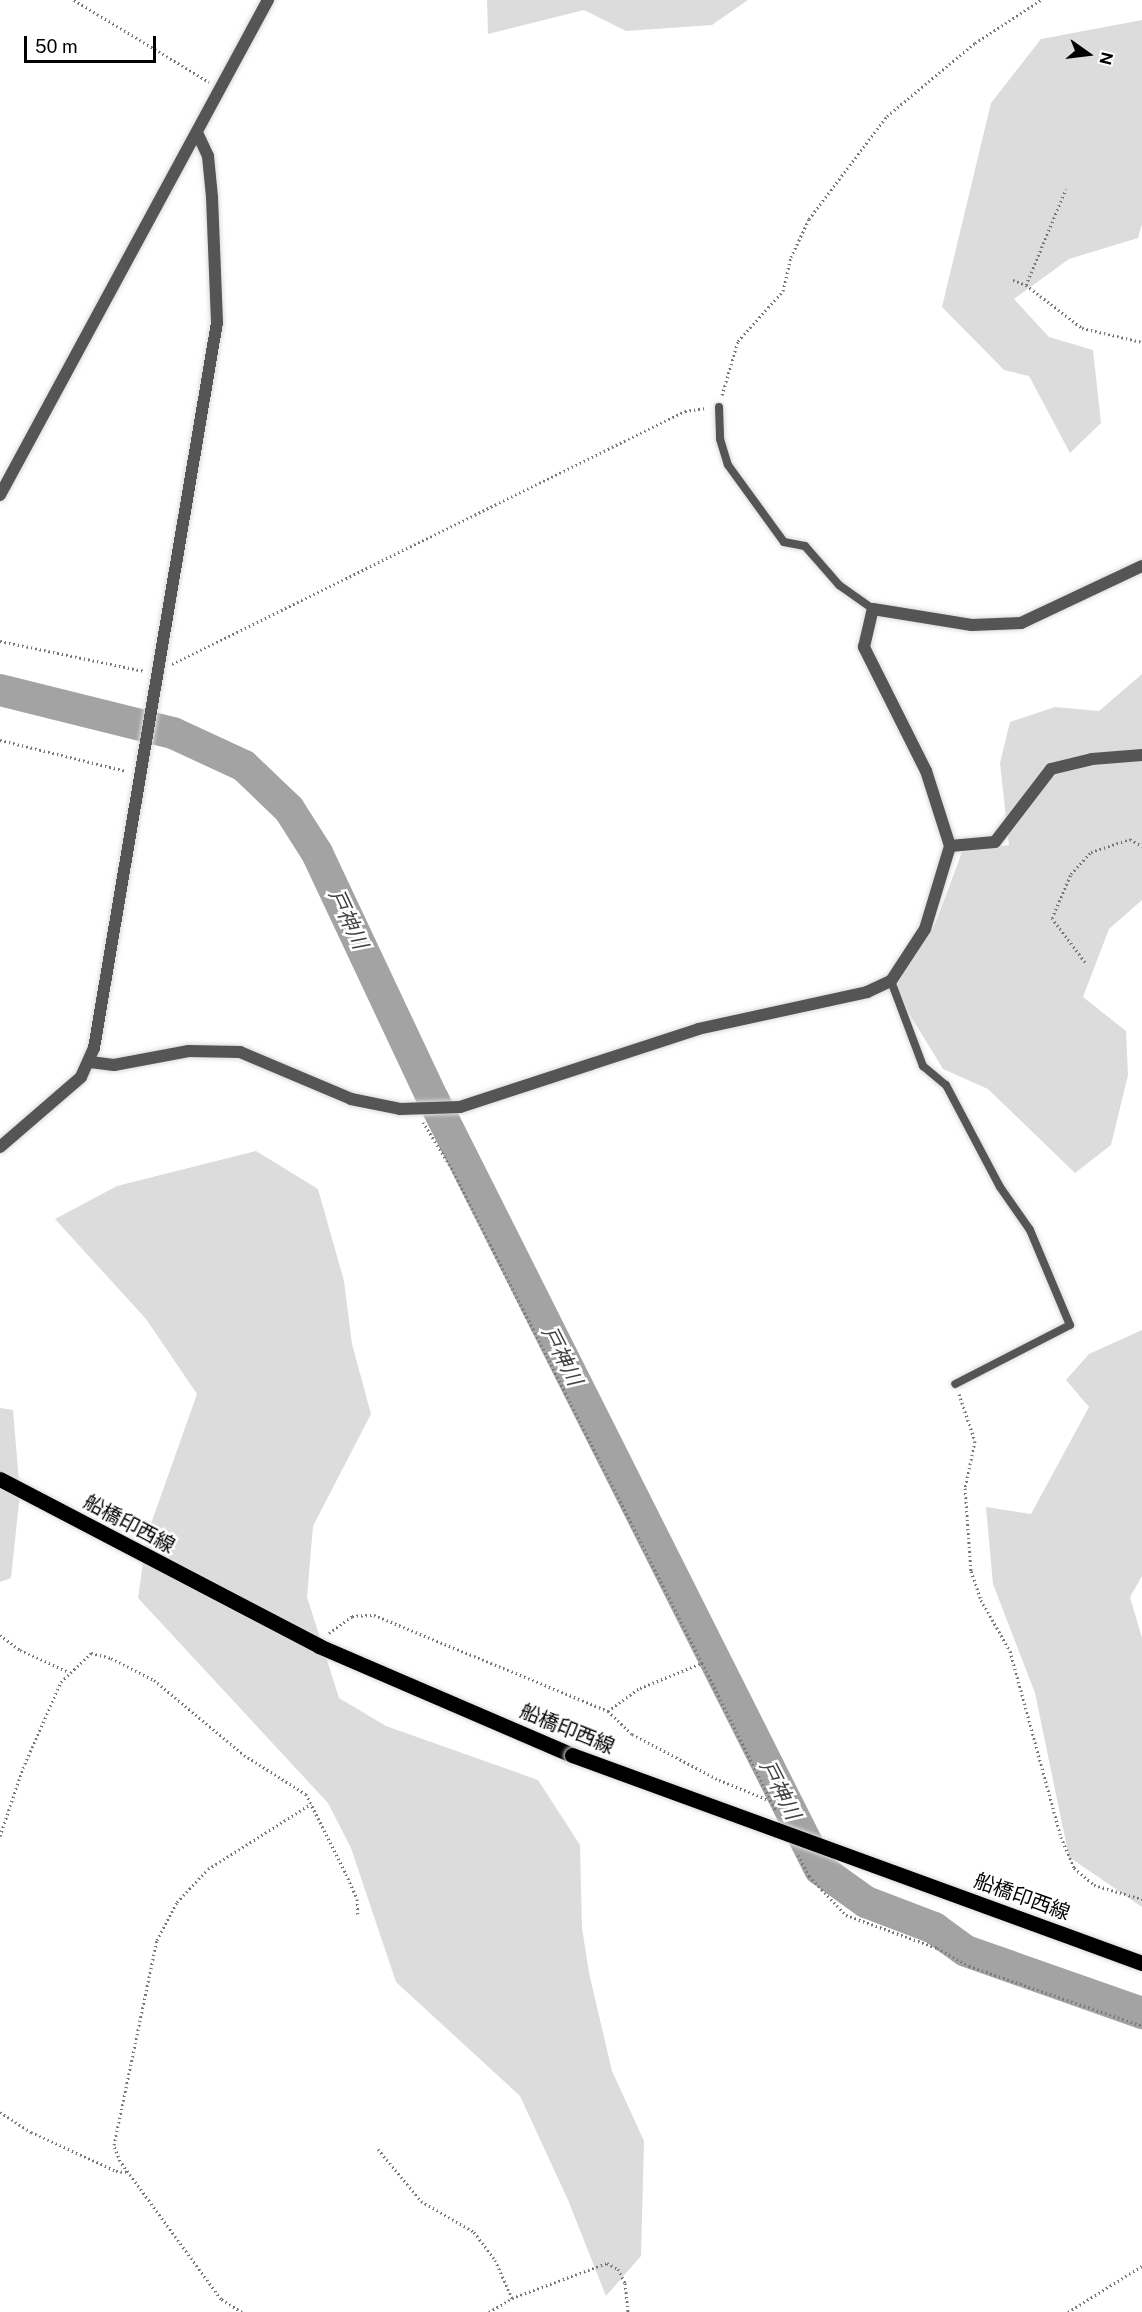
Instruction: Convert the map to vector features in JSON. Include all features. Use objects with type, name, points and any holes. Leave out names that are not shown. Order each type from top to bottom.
[{"type":"main road","name":"船橋印西線","points":[[0,1479],[319,1646],[572,1755],[1142,1963]]},
{"type":"street","points":[[0,495],[268,0]]},
{"type":"street","points":[[0,1147],[62,1096],[90,1062],[217,322],[212,196],[208,156],[197,132]]},
{"type":"street","points":[[90,1062],[114,1065],[189,1051],[240,1052],[351,1099],[420,1110],[460,1107],[698,1029],[867,992],[891,981],[926,929],[950,846],[926,771],[864,647],[873,609],[972,625],[1021,623],[1142,566]]},
{"type":"street","points":[[950,846],[995,842],[1051,769],[1092,759],[1142,755]]},
{"type":"lane","points":[[719,407],[720,438],[728,465],[784,542],[805,546],[839,585],[873,609]]},
{"type":"lane","points":[[891,981],[923,1066],[946,1085],[1000,1187],[1030,1230],[1070,1325],[955,1384]]},
{"type":"path","points":[[74,0],[220,89]]},
{"type":"path","points":[[0,641],[158,670],[685,411],[719,407],[738,341],[783,291],[791,257],[809,219],[887,116],[975,44],[1041,0]]},
{"type":"path","points":[[1026,285],[1066,189]]},
{"type":"path","points":[[1013,280],[1026,285],[1082,328],[1142,342]]},
{"type":"path","points":[[0,740],[140,775]]},
{"type":"path","points":[[1085,962],[1052,918],[1071,874],[1091,852],[1130,839],[1142,846]]},
{"type":"path","points":[[420,1110],[702,1663],[640,1688],[608,1711]]},
{"type":"path","points":[[955,1384],[975,1441],[965,1488],[970,1570],[981,1600],[1010,1651],[1052,1804],[1074,1868],[1094,1884],[1142,1899]]},
{"type":"path","points":[[319,1646],[332,1628],[352,1616],[374,1615],[608,1711],[632,1734],[719,1780],[771,1801]]},
{"type":"path","points":[[0,1635],[20,1650],[69,1672]]},
{"type":"path","points":[[0,1836],[23,1768],[61,1682],[91,1653],[111,1658],[154,1680],[244,1755],[306,1794],[357,1899],[358,1916]]},
{"type":"path","points":[[242,2312],[222,2299],[128,2173],[114,2145],[157,1940],[177,1902],[208,1869],[311,1804]]},
{"type":"path","points":[[0,2112],[31,2132],[116,2171],[128,2173]]},
{"type":"path","points":[[378,2149],[421,2201],[474,2232],[495,2260],[512,2298]]},
{"type":"path","points":[[489,2312],[512,2298],[607,2263],[618,2269],[625,2283],[628,2312]]},
{"type":"path","points":[[1068,2312],[1142,2266]]},
{"type":"shaded area","points":[[487,0],[748,0],[712,25],[626,31],[584,10],[488,34]]},
{"type":"shaded area","points":[[1142,20],[1142,224],[1138,238],[1069,259],[1014,299],[1049,337],[1093,350],[1101,423],[1070,453],[1029,376],[1004,370],[942,307],[991,103],[1041,39]]},
{"type":"shaded area","points":[[1142,674],[1142,900],[1109,929],[1083,997],[1126,1031],[1128,1075],[1111,1145],[1075,1173],[988,1089],[943,1069],[894,989],[936,922],[962,852],[1009,845],[1000,763],[1010,722],[1055,707],[1099,711]]},
{"type":"shaded area","points":[[256,1151],[318,1189],[344,1281],[352,1344],[371,1414],[313,1526],[307,1597],[339,1698],[386,1726],[538,1780],[580,1845],[582,1928],[589,1973],[612,2071],[644,2141],[641,2256],[606,2296],[568,2200],[520,2096],[396,1982],[351,1848],[328,1803],[138,1598],[147,1535],[197,1394],[146,1319],[55,1219],[117,1186]]},
{"type":"shaded area","points":[[1142,1330],[1142,1576],[1130,1597],[1142,1638],[1142,1907],[1069,1857],[1035,1693],[993,1584],[986,1507],[1031,1514],[1089,1407],[1066,1380],[1089,1354]]},
{"type":"shaded area","points":[[0,1408],[13,1410],[20,1493],[11,1578],[0,1582]]},
{"type":"waterway","name":"戸神川","points":[[0,690],[173,733],[244,766],[289,809],[317,853],[433,1099],[820,1869],[866,1902],[934,1928],[966,1951],[1142,2013]]}]
